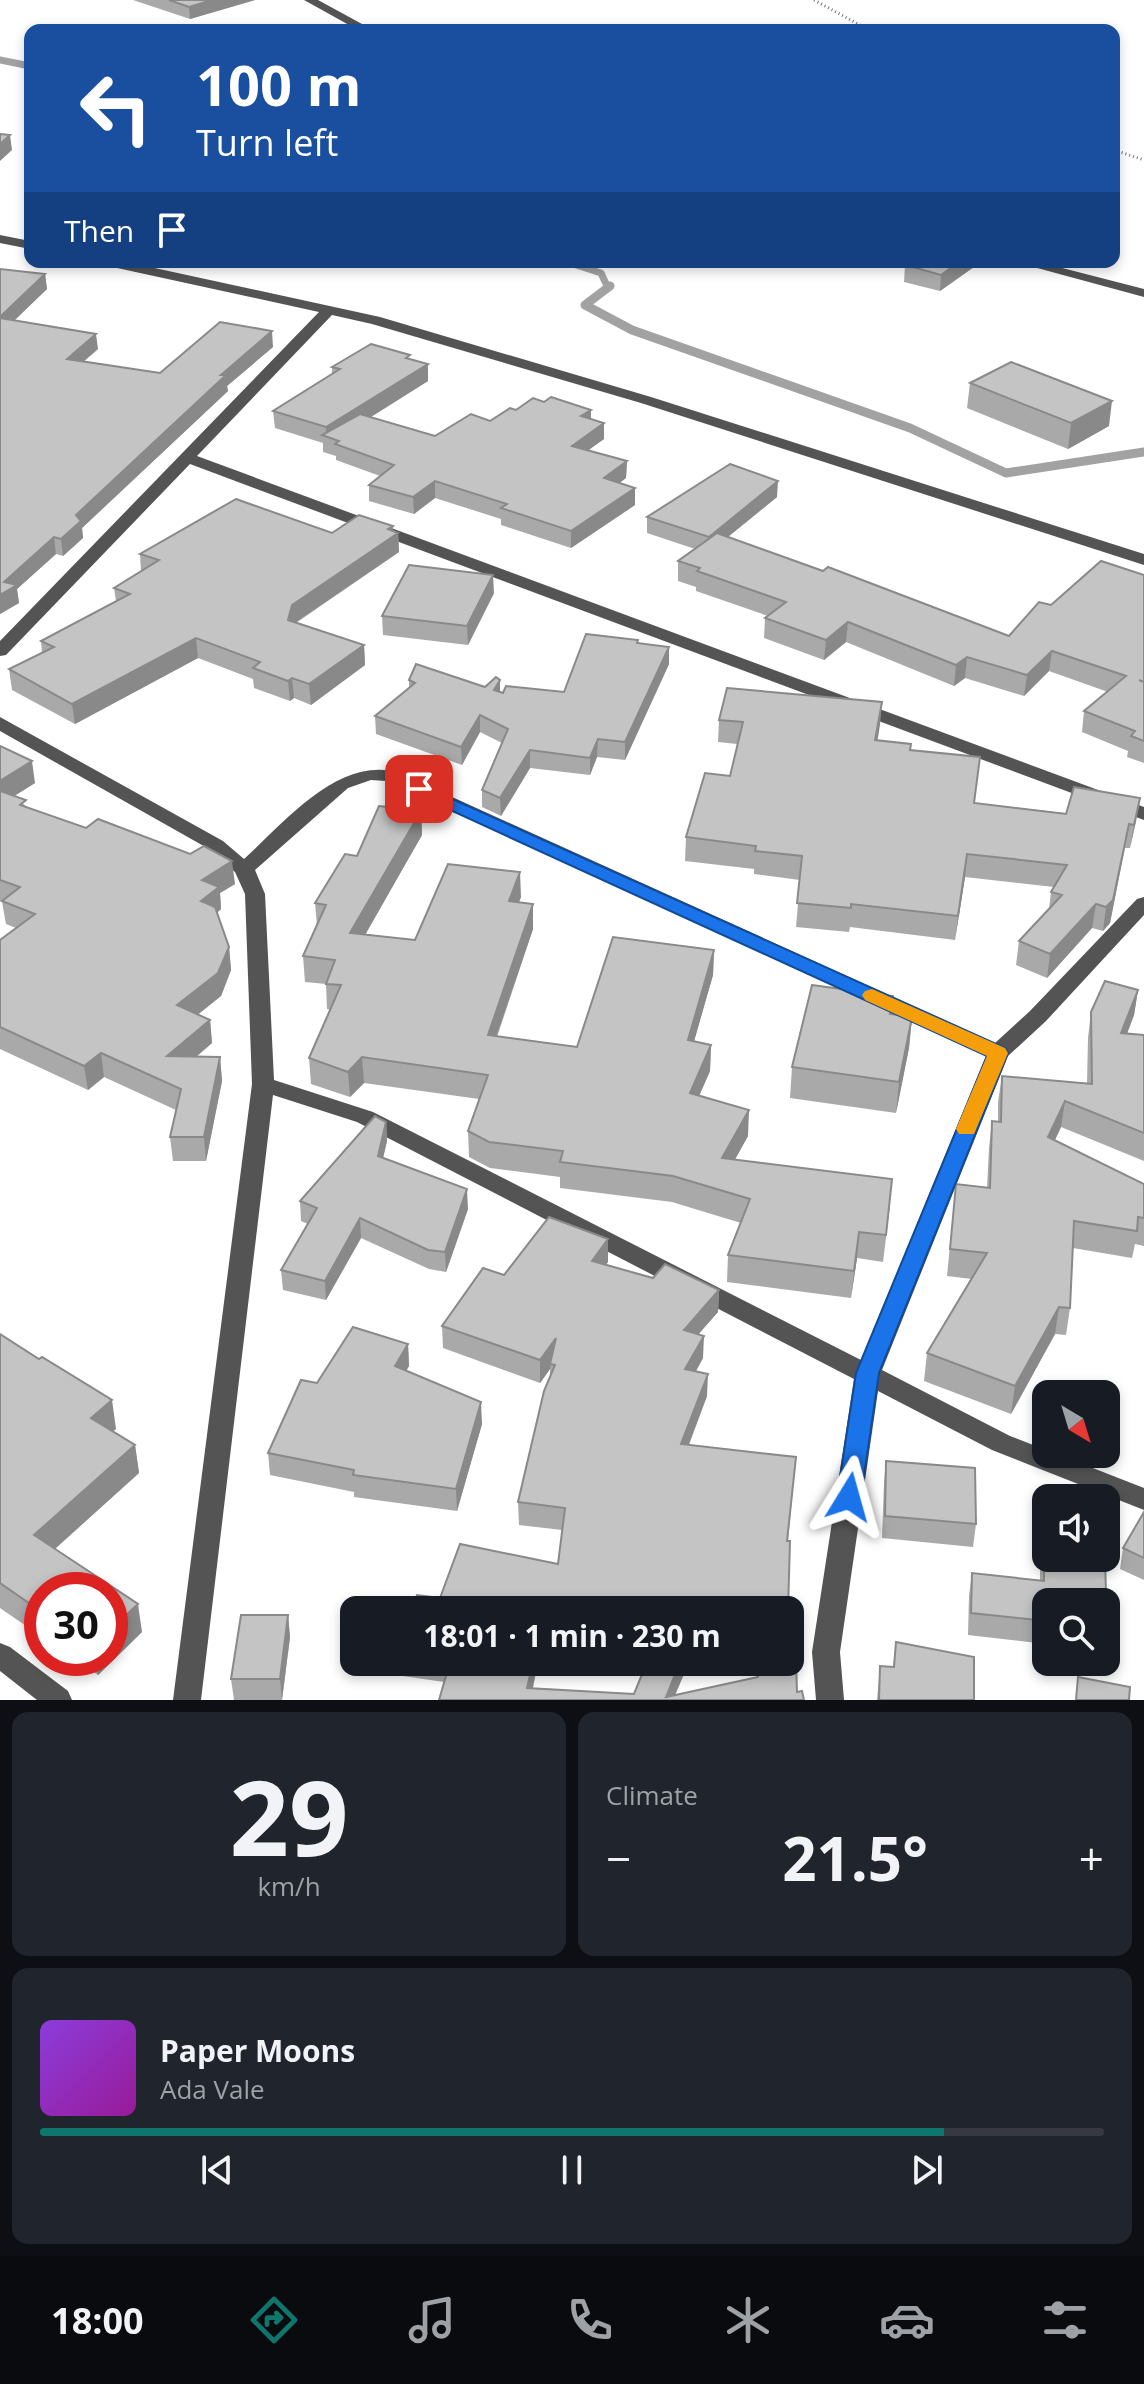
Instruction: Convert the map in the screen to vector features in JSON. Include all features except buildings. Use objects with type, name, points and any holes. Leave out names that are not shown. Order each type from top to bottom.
[{"type":"street","points":[[310,0],[356,24]]},
{"type":"street","points":[[0,239],[24,244]]},
{"type":"street","points":[[136,268],[375,320],[646,400],[1144,560]]},
{"type":"street","points":[[1046,268],[1144,293]]},
{"type":"street","points":[[0,651],[329,310]]},
{"type":"street","points":[[189,458],[1144,814]]},
{"type":"street","points":[[0,723],[216,845],[244,869],[255,894],[263,1084],[187,1700]]},
{"type":"street","points":[[244,869],[341,784],[370,774],[390,776],[998,1053]]},
{"type":"street","points":[[830,1700],[826,1652],[868,1373],[998,1053],[1038,1016],[1144,903]]},
{"type":"street","points":[[263,1084],[365,1117],[1001,1443],[1144,1499]]},
{"type":"street","points":[[0,1655],[58,1700]]},
{"type":"path","points":[[814,0],[858,24]]},
{"type":"path","points":[[1120,152],[1144,160]]},
{"type":"waterway","points":[[0,60],[24,65]]},
{"type":"waterway","points":[[586,268],[601,273],[608,288]]},
{"type":"waterway","points":[[608,288],[585,305],[632,330],[910,428],[1006,473],[1144,452]]},
{"type":"slow traffic","points":[[872,995],[998,1053],[966,1129]]},
{"type":"route","points":[[419,789],[998,1053],[868,1373],[849,1497]]}]
